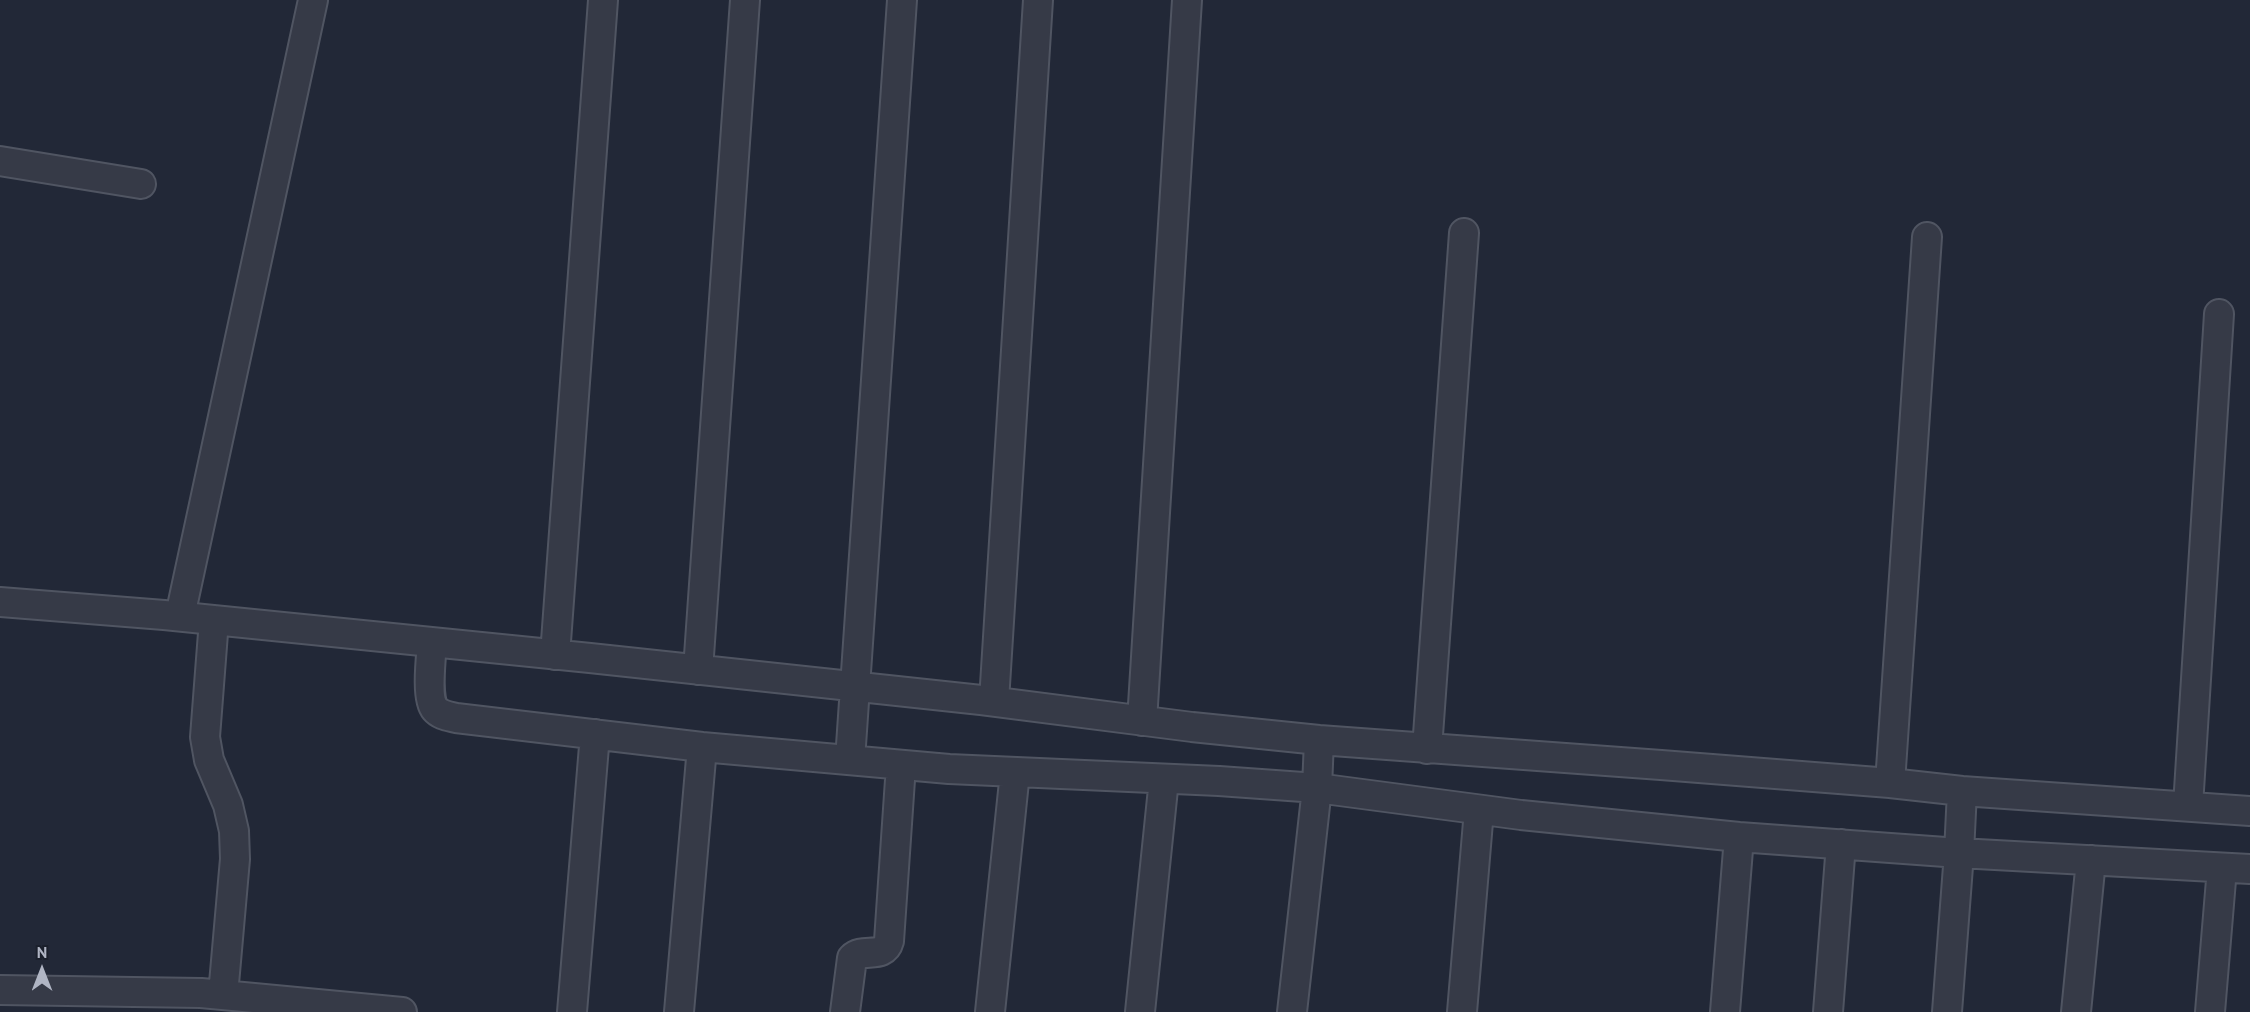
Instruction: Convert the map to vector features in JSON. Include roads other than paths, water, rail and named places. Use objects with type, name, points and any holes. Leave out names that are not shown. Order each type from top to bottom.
[{"type":"street","points":[[180,616],[314,0]]},
{"type":"street","points":[[555,655],[603,0]]},
{"type":"street","points":[[698,670],[745,0]]},
{"type":"street","points":[[850,760],[902,0]]},
{"type":"street","points":[[994,701],[1038,0]]},
{"type":"street","points":[[1142,721],[1187,0]]},
{"type":"street","points":[[0,161],[141,184]]},
{"type":"street","points":[[1427,749],[1464,233]]},
{"type":"street","points":[[1890,783],[1927,237]]},
{"type":"street","points":[[2188,806],[2218,314]]},
{"type":"street","points":[[0,602],[180,616],[555,655],[994,701],[1142,721],[1319,740],[1890,783],[1962,791],[2250,811]]},
{"type":"street","points":[[208,1000],[235,859],[232,822],[218,778],[209,760],[204,736],[214,620]]},
{"type":"street","points":[[432,643],[430,695],[433,708],[442,715],[702,747],[901,765],[1317,788],[1479,810],[1739,837],[1959,854],[2250,869]]},
{"type":"street","points":[[572,1012],[595,734]]},
{"type":"street","points":[[1292,1012],[1317,788],[1319,740]]},
{"type":"street","points":[[679,1012],[702,747]]},
{"type":"street","points":[[845,1012],[852,958],[860,953],[882,952],[887,948],[889,941],[901,765]]},
{"type":"street","points":[[990,1012],[1015,772]]},
{"type":"street","points":[[1140,1012],[1164,778]]},
{"type":"street","points":[[1947,1012],[1962,791]]},
{"type":"street","points":[[1462,1012],[1479,810]]},
{"type":"street","points":[[1725,1012],[1739,837]]},
{"type":"street","points":[[1828,1012],[1841,844]]},
{"type":"street","points":[[2076,1012],[2091,860]]},
{"type":"street","points":[[2210,1012],[2222,868]]},
{"type":"street","points":[[0,990],[402,1012]]}]
